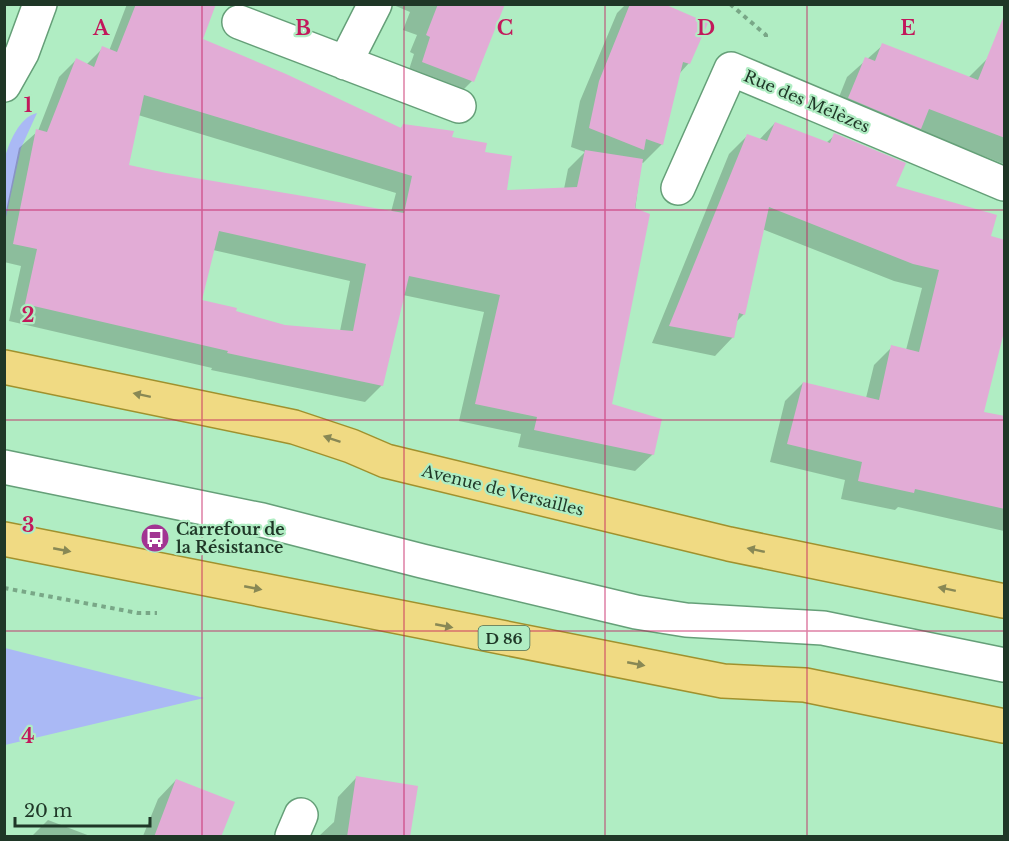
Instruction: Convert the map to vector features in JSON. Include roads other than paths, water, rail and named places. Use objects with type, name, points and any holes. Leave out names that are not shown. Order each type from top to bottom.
[{"type":"main road","name":"Avenue de Versailles","points":[[4,367],[294,427],[397,464],[729,544],[1005,601]]},
{"type":"main road","name":"D 86","points":[[4,539],[723,681],[805,686],[1005,726]]},
{"type":"street","points":[[4,85],[21,53],[40,4]]},
{"type":"street","points":[[345,63],[375,4]]},
{"type":"street","points":[[239,22],[459,106]]},
{"type":"street","name":"Rue des Mélèzes","points":[[678,188],[731,69],[1005,184]]},
{"type":"street","points":[[4,467],[262,520],[636,612],[686,620],[823,628],[1005,665]]},
{"type":"place","name":"Carrefour de la Résistance","points":[[155,538]]}]
